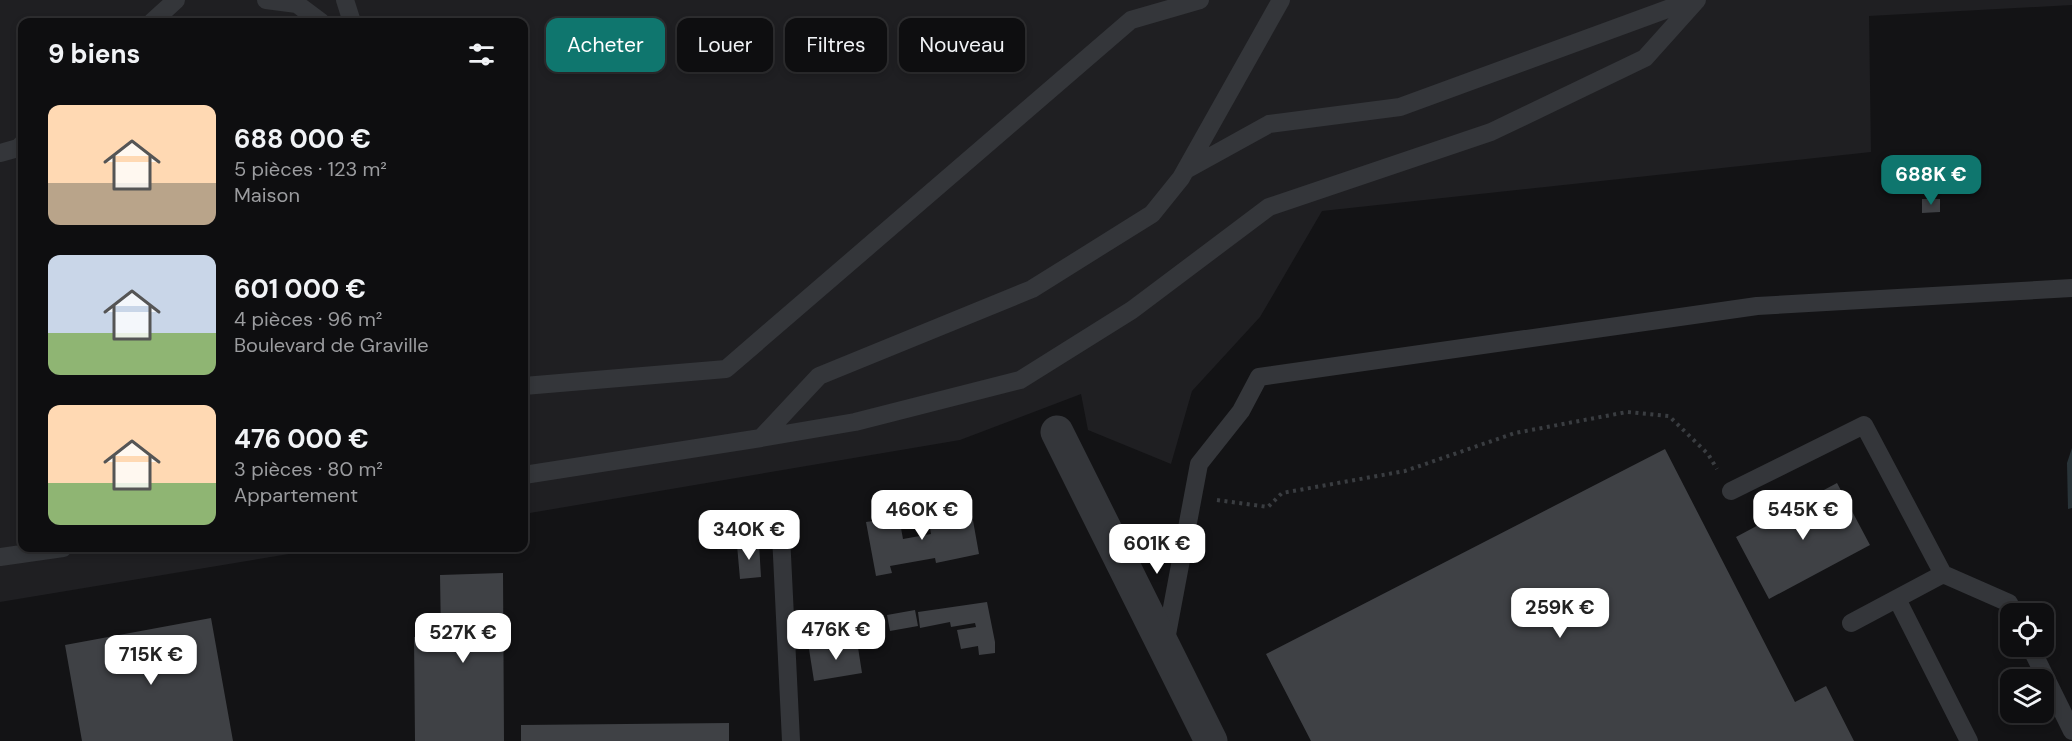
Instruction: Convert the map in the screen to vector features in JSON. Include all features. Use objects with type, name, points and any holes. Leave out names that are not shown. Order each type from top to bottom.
[{"type":"street","points":[[1057,432],[1211,741]]},
{"type":"lane","points":[[156,18],[176,0]]},
{"type":"lane","points":[[266,0],[297,4],[316,18]]},
{"type":"lane","points":[[345,0],[351,18]]},
{"type":"lane","points":[[528,387],[726,369],[1131,20],[1200,0]]},
{"type":"lane","points":[[761,438],[819,376],[1032,289],[1152,214],[1185,171],[1281,0]]},
{"type":"lane","points":[[1185,171],[1269,124],[1400,107],[1692,0]]},
{"type":"lane","points":[[528,474],[855,422],[1020,380],[1131,310],[1269,207],[1491,132],[1635,63],[1645,58],[1697,0]]},
{"type":"lane","points":[[0,153],[18,148]]},
{"type":"lane","points":[[1164,648],[1199,465],[1241,411],[1259,377],[1757,306],[2072,288]]},
{"type":"lane","points":[[1731,491],[1864,425],[1943,574],[2009,603]]},
{"type":"lane","points":[[781,535],[791,741]]},
{"type":"lane","points":[[0,557],[35,552]]},
{"type":"lane","points":[[1851,623],[1943,574]]},
{"type":"lane","points":[[1897,599],[1969,741]]},
{"type":"lane","points":[[2035,657],[2072,731]]},
{"type":"path","points":[[1192,501],[1222,499],[1268,507],[1282,493],[1405,471],[1515,433],[1627,412],[1669,416],[1708,454],[1731,491]]},
{"type":"shaded area","points":[[0,0],[2072,0],[2072,5],[1869,16],[1871,152],[1322,211],[1260,317],[1192,391],[1171,464],[1088,430],[1081,394],[960,440],[528,513],[528,18],[18,18],[18,552],[301,552],[0,602]]},
{"type":"shaded area","points":[[2072,448],[2072,508],[2068,509],[2067,463]]},
{"type":"building","points":[[1922,199],[1940,199],[1940,212],[1922,213]]},
{"type":"building","points":[[1665,449],[1795,702],[1826,686],[1854,741],[1311,741],[1266,654]]},
{"type":"building","points":[[1837,483],[1870,545],[1769,599],[1736,537]]},
{"type":"building","points":[[947,509],[949,519],[972,515],[979,554],[936,563],[935,558],[890,566],[892,573],[876,576],[866,522],[899,517],[903,539],[931,534],[927,512]]},
{"type":"building","points":[[759,544],[761,577],[740,579],[737,545]]},
{"type":"building","points":[[503,573],[504,741],[415,741],[414,637],[441,637],[440,575]]},
{"type":"building","points":[[987,602],[995,653],[979,655],[978,646],[961,649],[957,630],[976,627],[975,623],[951,627],[950,622],[920,628],[918,612]]},
{"type":"building","points":[[915,610],[918,626],[890,631],[887,615]]},
{"type":"building","points":[[211,618],[233,741],[82,741],[65,645]]},
{"type":"building","points":[[857,641],[862,673],[814,681],[809,649]]},
{"type":"building","points":[[729,723],[729,741],[521,741],[521,725]]}]
